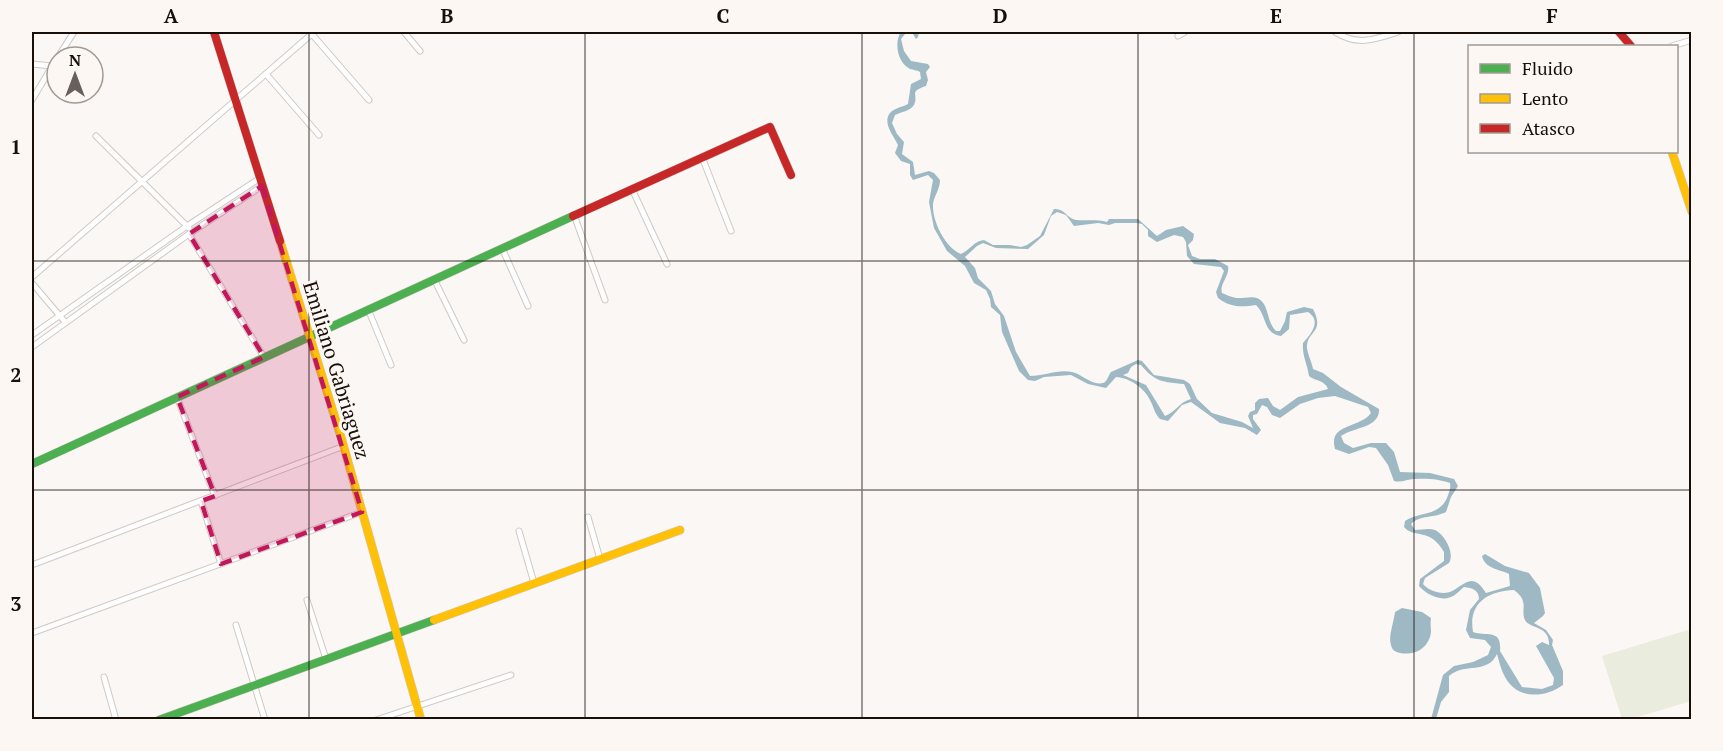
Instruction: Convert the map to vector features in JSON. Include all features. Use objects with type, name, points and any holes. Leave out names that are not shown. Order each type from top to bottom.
[{"type":"street","points":[[66,45],[74,32]]},
{"type":"street","name":"Emiliano Gabriaguez","points":[[214,32],[344,446],[421,720]]},
{"type":"street","points":[[32,277],[312,32],[369,100]]},
{"type":"street","points":[[404,32],[420,51]]},
{"type":"street","points":[[1178,36],[1185,32]]},
{"type":"street","points":[[1335,32],[1343,37],[1359,41],[1374,41],[1398,32]]},
{"type":"street","points":[[1619,32],[1630,45]]},
{"type":"street","points":[[1675,45],[1692,40]]},
{"type":"street","points":[[266,74],[319,135]]},
{"type":"street","points":[[32,100],[45,78]]},
{"type":"street","points":[[32,464],[770,127],[791,175]]},
{"type":"street","points":[[96,136],[187,226],[264,357]]},
{"type":"street","points":[[1672,153],[1692,212]]},
{"type":"street","points":[[702,157],[731,231]]},
{"type":"street","points":[[32,335],[187,226],[261,182]]},
{"type":"street","points":[[32,346],[261,182]]},
{"type":"street","points":[[632,189],[667,264]]},
{"type":"street","points":[[574,215],[605,300]]},
{"type":"street","points":[[502,248],[528,306]]},
{"type":"street","points":[[434,279],[464,340]]},
{"type":"street","points":[[32,283],[65,322]]},
{"type":"street","points":[[368,309],[391,365]]},
{"type":"street","points":[[177,397],[215,496]]},
{"type":"street","points":[[32,565],[344,446]]},
{"type":"street","points":[[201,501],[221,564]]},
{"type":"street","points":[[32,633],[362,512]]},
{"type":"street","points":[[588,517],[600,559]]},
{"type":"street","points":[[159,720],[680,530]]},
{"type":"street","points":[[519,531],[534,584]]},
{"type":"street","points":[[307,600],[326,659]]},
{"type":"street","points":[[236,625],[266,720]]},
{"type":"street","points":[[376,720],[511,675]]},
{"type":"street","points":[[104,677],[116,720]]},
{"type":"highlighted area","points":[[262,186],[362,512],[221,564],[201,501],[215,496],[177,397],[264,357],[189,234]]},
{"type":"shaded area","points":[[1688,630],[1692,640],[1691,701],[1631,719],[1622,719],[1602,656]]},
{"type":"water","points":[[901,32],[919,32],[916,39],[913,34],[905,34],[901,39],[904,51],[911,61],[928,64],[930,67],[926,72],[928,80],[926,86],[917,90],[914,105],[895,115],[892,123],[904,142],[902,154],[913,162],[915,175],[929,171],[940,180],[933,211],[941,233],[955,251],[961,254],[977,242],[984,240],[993,245],[1021,247],[1027,245],[1040,236],[1054,209],[1061,210],[1076,220],[1107,222],[1109,219],[1138,219],[1157,236],[1166,230],[1183,226],[1194,234],[1193,240],[1188,245],[1192,256],[1200,259],[1215,259],[1228,266],[1222,293],[1236,298],[1255,298],[1261,301],[1276,331],[1280,331],[1287,312],[1304,307],[1313,309],[1317,327],[1308,340],[1307,347],[1313,369],[1379,409],[1378,415],[1371,424],[1341,436],[1344,443],[1353,448],[1371,443],[1386,443],[1394,452],[1400,472],[1430,473],[1454,479],[1458,486],[1446,512],[1418,519],[1411,524],[1415,530],[1435,530],[1448,545],[1451,554],[1449,563],[1425,578],[1423,584],[1442,593],[1450,592],[1471,581],[1478,583],[1486,593],[1510,586],[1509,574],[1486,564],[1482,556],[1485,554],[1505,566],[1529,573],[1540,588],[1545,613],[1534,623],[1546,630],[1553,640],[1552,645],[1563,671],[1563,685],[1548,692],[1532,695],[1517,690],[1505,677],[1497,654],[1488,664],[1455,672],[1449,676],[1449,692],[1441,702],[1436,719],[1431,719],[1443,675],[1454,666],[1473,662],[1488,655],[1491,647],[1485,640],[1470,638],[1466,630],[1470,610],[1479,599],[1476,592],[1464,587],[1451,597],[1441,598],[1431,595],[1419,586],[1420,579],[1444,561],[1444,552],[1433,539],[1404,527],[1405,521],[1439,508],[1447,498],[1450,483],[1428,479],[1394,481],[1388,465],[1376,448],[1369,447],[1349,454],[1335,449],[1336,435],[1340,430],[1366,418],[1371,413],[1368,407],[1335,396],[1318,398],[1300,404],[1280,418],[1272,415],[1267,407],[1262,405],[1257,414],[1253,415],[1253,419],[1261,430],[1257,435],[1245,428],[1220,423],[1191,402],[1182,405],[1168,421],[1160,419],[1145,392],[1127,379],[1116,377],[1106,388],[1088,384],[1071,375],[1044,377],[1035,381],[1028,380],[1019,371],[1002,332],[1000,315],[991,307],[986,290],[974,283],[965,266],[947,251],[934,228],[929,202],[933,180],[928,175],[913,180],[910,175],[910,164],[901,161],[895,153],[898,145],[888,125],[888,117],[894,110],[908,104],[911,84],[921,79],[920,72],[910,69],[902,62],[897,46]],"holes":[[[1057,212],[1066,215],[1074,226],[1098,223],[1109,225],[1137,223],[1142,224],[1148,230],[1148,236],[1157,242],[1174,235],[1183,237],[1186,242],[1187,256],[1194,264],[1221,267],[1224,271],[1216,292],[1218,298],[1227,304],[1237,306],[1256,305],[1268,328],[1275,335],[1281,336],[1289,329],[1290,315],[1308,312],[1315,323],[1312,332],[1303,343],[1309,376],[1322,382],[1328,389],[1298,397],[1280,410],[1273,406],[1268,398],[1259,399],[1255,403],[1255,410],[1248,416],[1253,428],[1242,422],[1212,413],[1197,399],[1190,384],[1184,380],[1154,375],[1142,361],[1138,360],[1111,372],[1103,383],[1095,383],[1067,371],[1030,376],[1016,352],[1004,316],[995,304],[991,291],[978,278],[975,268],[965,257],[983,243],[996,248],[1028,249],[1044,235],[1051,216]],[[1136,364],[1141,365],[1160,380],[1184,384],[1191,399],[1183,402],[1165,416],[1146,385],[1123,375],[1128,373]],[[1514,590],[1519,594],[1522,598],[1527,623],[1546,634],[1549,645],[1542,642],[1536,646],[1554,678],[1553,685],[1542,689],[1522,687],[1500,651],[1500,644],[1496,636],[1473,632],[1472,622],[1477,606],[1488,596]]]},
{"type":"water","points":[[1402,608],[1422,612],[1431,618],[1430,638],[1420,650],[1406,654],[1395,651],[1390,641],[1395,612]]},
{"type":"traffic: fast","points":[[32,464],[573,216]]},
{"type":"traffic: fast","points":[[159,720],[434,620]]},
{"type":"traffic: slow","points":[[1672,153],[1692,212]]},
{"type":"traffic: slow","points":[[280,241],[341,437],[421,720]]},
{"type":"traffic: slow","points":[[434,620],[680,530]]},
{"type":"traffic: jam","points":[[214,32],[280,241]]},
{"type":"traffic: jam","points":[[1619,32],[1630,45]]},
{"type":"traffic: jam","points":[[573,216],[770,127],[791,175]]}]
